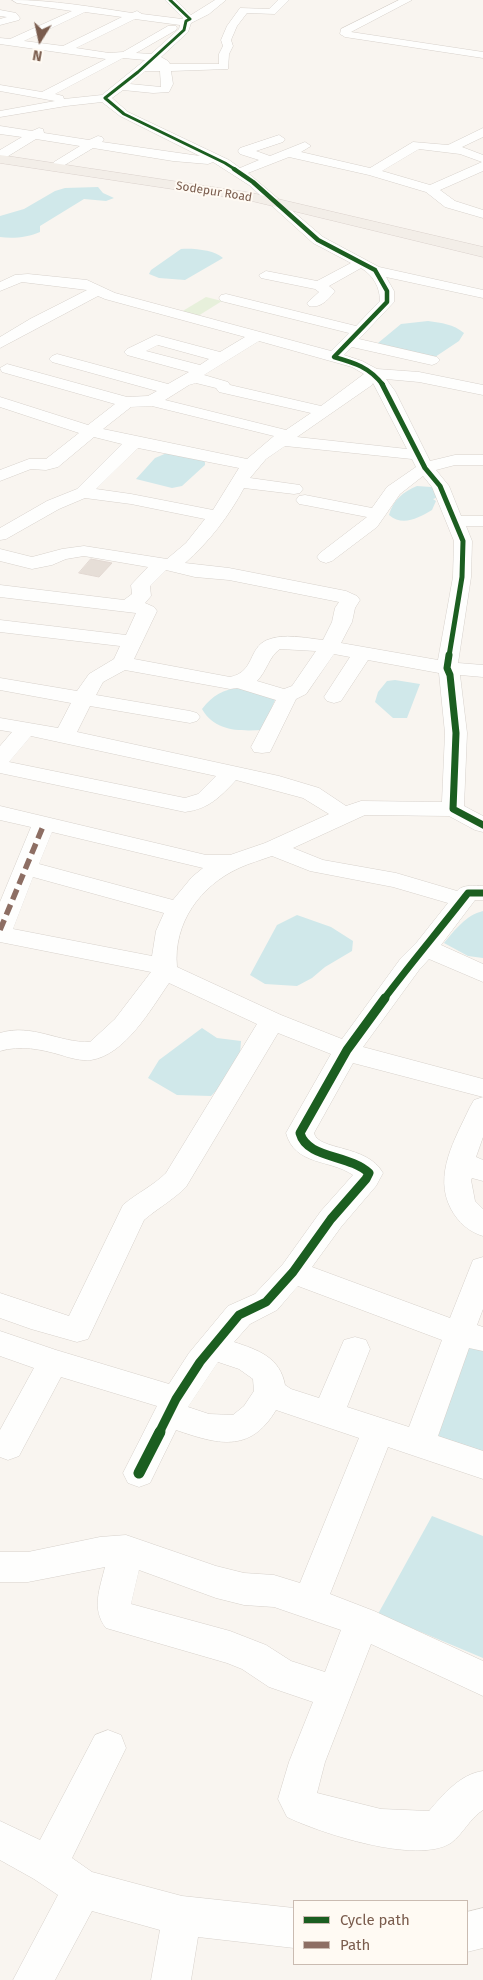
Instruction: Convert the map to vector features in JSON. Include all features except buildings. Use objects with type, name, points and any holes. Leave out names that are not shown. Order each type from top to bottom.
[{"type":"main road","points":[[0,157],[58,164],[162,181],[163,184]]},
{"type":"main road","name":"Sodepur Road","points":[[0,157],[276,203],[483,251]]},
{"type":"street","points":[[17,0],[186,21]]},
{"type":"street","points":[[0,49],[100,0]]},
{"type":"street","points":[[43,96],[205,12],[222,0]]},
{"type":"street","points":[[0,41],[64,50],[122,55],[153,65],[224,67],[224,54],[228,46],[226,40],[232,26],[244,10],[271,12],[284,0]]},
{"type":"street","points":[[407,0],[344,32],[345,34],[483,55]]},
{"type":"street","points":[[2,16],[35,1]]},
{"type":"street","points":[[64,50],[162,3],[186,21]]},
{"type":"street","points":[[106,105],[120,86],[153,65],[184,30],[186,21]]},
{"type":"street","points":[[120,86],[165,90],[167,87],[153,65]]},
{"type":"street","points":[[0,88],[43,96],[70,109]]},
{"type":"street","points":[[0,114],[106,105],[225,163],[253,182],[318,240],[375,270],[483,294]]},
{"type":"street","points":[[120,128],[135,119]]},
{"type":"street","points":[[0,157],[49,126]]},
{"type":"street","points":[[0,130],[219,161]]},
{"type":"street","points":[[450,150],[483,132]]},
{"type":"street","points":[[58,164],[106,136]]},
{"type":"street","points":[[271,160],[244,152],[279,139]]},
{"type":"street","points":[[238,173],[306,145]]},
{"type":"street","points":[[372,172],[417,145],[462,151],[483,159]]},
{"type":"street","points":[[289,153],[372,172],[431,189],[450,204],[483,214]]},
{"type":"street","points":[[431,189],[483,166]]},
{"type":"street","points":[[319,286],[360,262]]},
{"type":"street","points":[[334,358],[387,302],[388,291],[375,270]]},
{"type":"street","points":[[266,275],[319,286],[328,290],[314,303]]},
{"type":"street","points":[[0,286],[20,278],[87,284],[96,291],[357,364],[374,373],[419,377],[483,390]]},
{"type":"street","points":[[456,288],[474,279]]},
{"type":"street","points":[[0,343],[35,322],[96,291]]},
{"type":"street","points":[[226,298],[432,360]]},
{"type":"street","points":[[152,401],[257,336]]},
{"type":"street","points":[[201,370],[132,352],[156,340],[223,358]]},
{"type":"street","points":[[57,360],[170,390]]},
{"type":"street","points":[[2,369],[127,402],[152,401],[284,437],[422,461],[458,458],[483,460]]},
{"type":"street","points":[[129,606],[142,596],[140,585],[192,546],[226,505],[251,465],[284,437],[366,382],[374,373]]},
{"type":"street","points":[[374,373],[387,391],[422,461],[440,486],[464,541],[462,577],[447,668],[450,675],[456,733],[453,809]]},
{"type":"street","points":[[186,381],[196,378],[222,385],[225,389],[324,411]]},
{"type":"street","points":[[0,402],[90,431],[134,442],[251,465]]},
{"type":"street","points":[[0,476],[28,464],[46,465],[52,463],[127,402]]},
{"type":"street","points":[[410,440],[458,458]]},
{"type":"street","points":[[0,535],[53,505],[83,492],[134,442]]},
{"type":"street","points":[[326,557],[374,520],[384,503],[422,461]]},
{"type":"street","points":[[239,482],[299,494],[377,514]]},
{"type":"street","points":[[83,492],[131,499],[216,516]]},
{"type":"street","points":[[454,521],[483,521]]},
{"type":"street","points":[[0,555],[32,563],[45,561],[62,554],[84,551],[195,571],[229,574],[340,595],[350,600],[345,608],[342,622],[329,647],[300,690],[285,696],[240,682]]},
{"type":"street","points":[[0,590],[129,606],[147,611],[122,663],[96,678],[83,699],[65,736]]},
{"type":"street","points":[[0,626],[132,642]]},
{"type":"street","points":[[122,663],[230,683],[240,682],[252,676],[268,648],[274,644],[282,643],[329,647],[447,668],[483,671]]},
{"type":"street","points":[[334,697],[362,653]]},
{"type":"street","points":[[0,684],[190,717]]},
{"type":"street","points":[[262,747],[286,700],[285,696]]},
{"type":"street","points":[[0,724],[65,736],[271,781],[312,794],[346,816]]},
{"type":"street","points":[[0,760],[26,729]]},
{"type":"street","points":[[0,767],[185,805],[196,805],[204,802],[231,772]]},
{"type":"street","points":[[0,1042],[10,1038],[32,1039],[85,1050],[97,1049],[129,1020],[165,968],[163,953],[167,930],[177,909],[205,878],[232,862],[272,848],[361,808],[453,809],[483,825]]},
{"type":"street","points":[[0,813],[206,862],[232,862]]},
{"type":"street","points":[[0,930],[44,824]]},
{"type":"street","points":[[139,1473],[173,1406],[200,1362],[239,1315],[266,1302],[293,1272],[331,1219],[366,1179],[368,1173],[365,1168],[354,1162],[314,1150],[304,1144],[300,1133],[347,1050],[410,964],[472,897],[396,880],[318,866],[272,848]]},
{"type":"street","points":[[26,868],[177,909]]},
{"type":"street","points":[[0,934],[165,968],[272,1021],[347,1050],[483,1088]]},
{"type":"street","points":[[426,948],[482,971]]},
{"type":"street","points":[[0,1305],[31,1317],[77,1330],[133,1214],[148,1200],[164,1192],[176,1180],[272,1021]]},
{"type":"street","points":[[483,1107],[472,1167],[456,1180],[462,1204],[483,1225]]},
{"type":"street","points":[[419,1444],[471,1336],[483,1268]]},
{"type":"street","points":[[293,1272],[471,1336]]},
{"type":"street","points":[[0,1342],[173,1406],[221,1430],[236,1428],[248,1422],[270,1392]]},
{"type":"street","points":[[212,1348],[247,1359],[260,1366],[266,1373],[270,1392],[281,1399],[483,1465]]},
{"type":"street","points":[[328,1415],[354,1349]]},
{"type":"street","points":[[8,1446],[54,1362]]},
{"type":"street","points":[[310,1602],[378,1431]]},
{"type":"street","points":[[126,1550],[114,1603],[114,1612],[118,1617],[230,1647],[254,1657],[282,1675],[335,1692]]},
{"type":"street","points":[[0,1567],[28,1567],[100,1552],[126,1550],[216,1582],[244,1589],[274,1591],[310,1602],[362,1622],[483,1679]]},
{"type":"street","points":[[362,1622],[298,1789],[297,1798],[300,1804],[315,1811],[381,1828],[419,1832],[438,1830],[464,1800],[483,1790]]},
{"type":"street","points":[[48,1865],[108,1748]]},
{"type":"street","points":[[0,1840],[48,1865],[83,1889],[182,1916],[293,1928]]},
{"type":"street","points":[[33,1980],[83,1889]]},
{"type":"street","points":[[171,1980],[182,1916]]},
{"type":"street","points":[[468,1932],[483,1928]]},
{"type":"green space","points":[[206,297],[222,301],[198,316],[181,312]]},
{"type":"water","points":[[98,187],[103,193],[114,198],[106,201],[84,199],[40,226],[40,232],[21,237],[0,237],[0,216],[24,209],[55,191],[65,188]]},
{"type":"water","points":[[181,249],[209,251],[223,258],[185,280],[159,278],[149,274],[151,270]]},
{"type":"water","points":[[428,321],[443,323],[464,333],[459,341],[435,357],[388,349],[378,343],[401,324]]},
{"type":"water","points":[[167,453],[201,459],[205,462],[205,465],[182,486],[172,488],[136,479],[155,458]]},
{"type":"water","points":[[417,486],[437,489],[436,498],[433,499],[436,501],[432,510],[405,521],[394,519],[389,515],[399,497]]},
{"type":"water","points":[[395,680],[420,684],[407,718],[393,718],[375,702],[378,692],[387,681]]},
{"type":"water","points":[[240,688],[273,696],[275,700],[263,730],[237,730],[221,726],[207,717],[202,709],[219,694]]},
{"type":"water","points":[[483,911],[483,958],[468,956],[444,943],[466,919]]},
{"type":"water","points":[[297,915],[331,927],[353,941],[352,951],[297,986],[265,984],[250,975],[277,925]]},
{"type":"water","points":[[202,1028],[217,1038],[241,1041],[239,1068],[211,1096],[177,1095],[148,1078],[159,1060]]},
{"type":"water","points":[[468,1339],[483,1344],[483,1454],[461,1450],[430,1431]]},
{"type":"water","points":[[432,1516],[483,1536],[483,1658],[378,1614]]},
{"type":"marked path","points":[[0,930],[44,824]]},
{"type":"cycle path","points":[[170,0],[190,19],[186,21],[184,30],[138,72],[105,98],[124,114],[225,163],[253,182],[318,240],[375,270],[387,291],[387,302],[334,357],[357,364],[374,373],[387,391],[425,468],[440,486],[463,541],[462,577],[447,668],[450,675],[456,733],[453,809],[483,825]]},
{"type":"cycle path","points":[[139,1473],[176,1399],[200,1362],[239,1315],[266,1302],[293,1272],[331,1219],[366,1179],[369,1173],[362,1167],[346,1159],[311,1149],[303,1142],[300,1133],[347,1050],[410,964],[426,948],[468,893],[483,893]]}]
